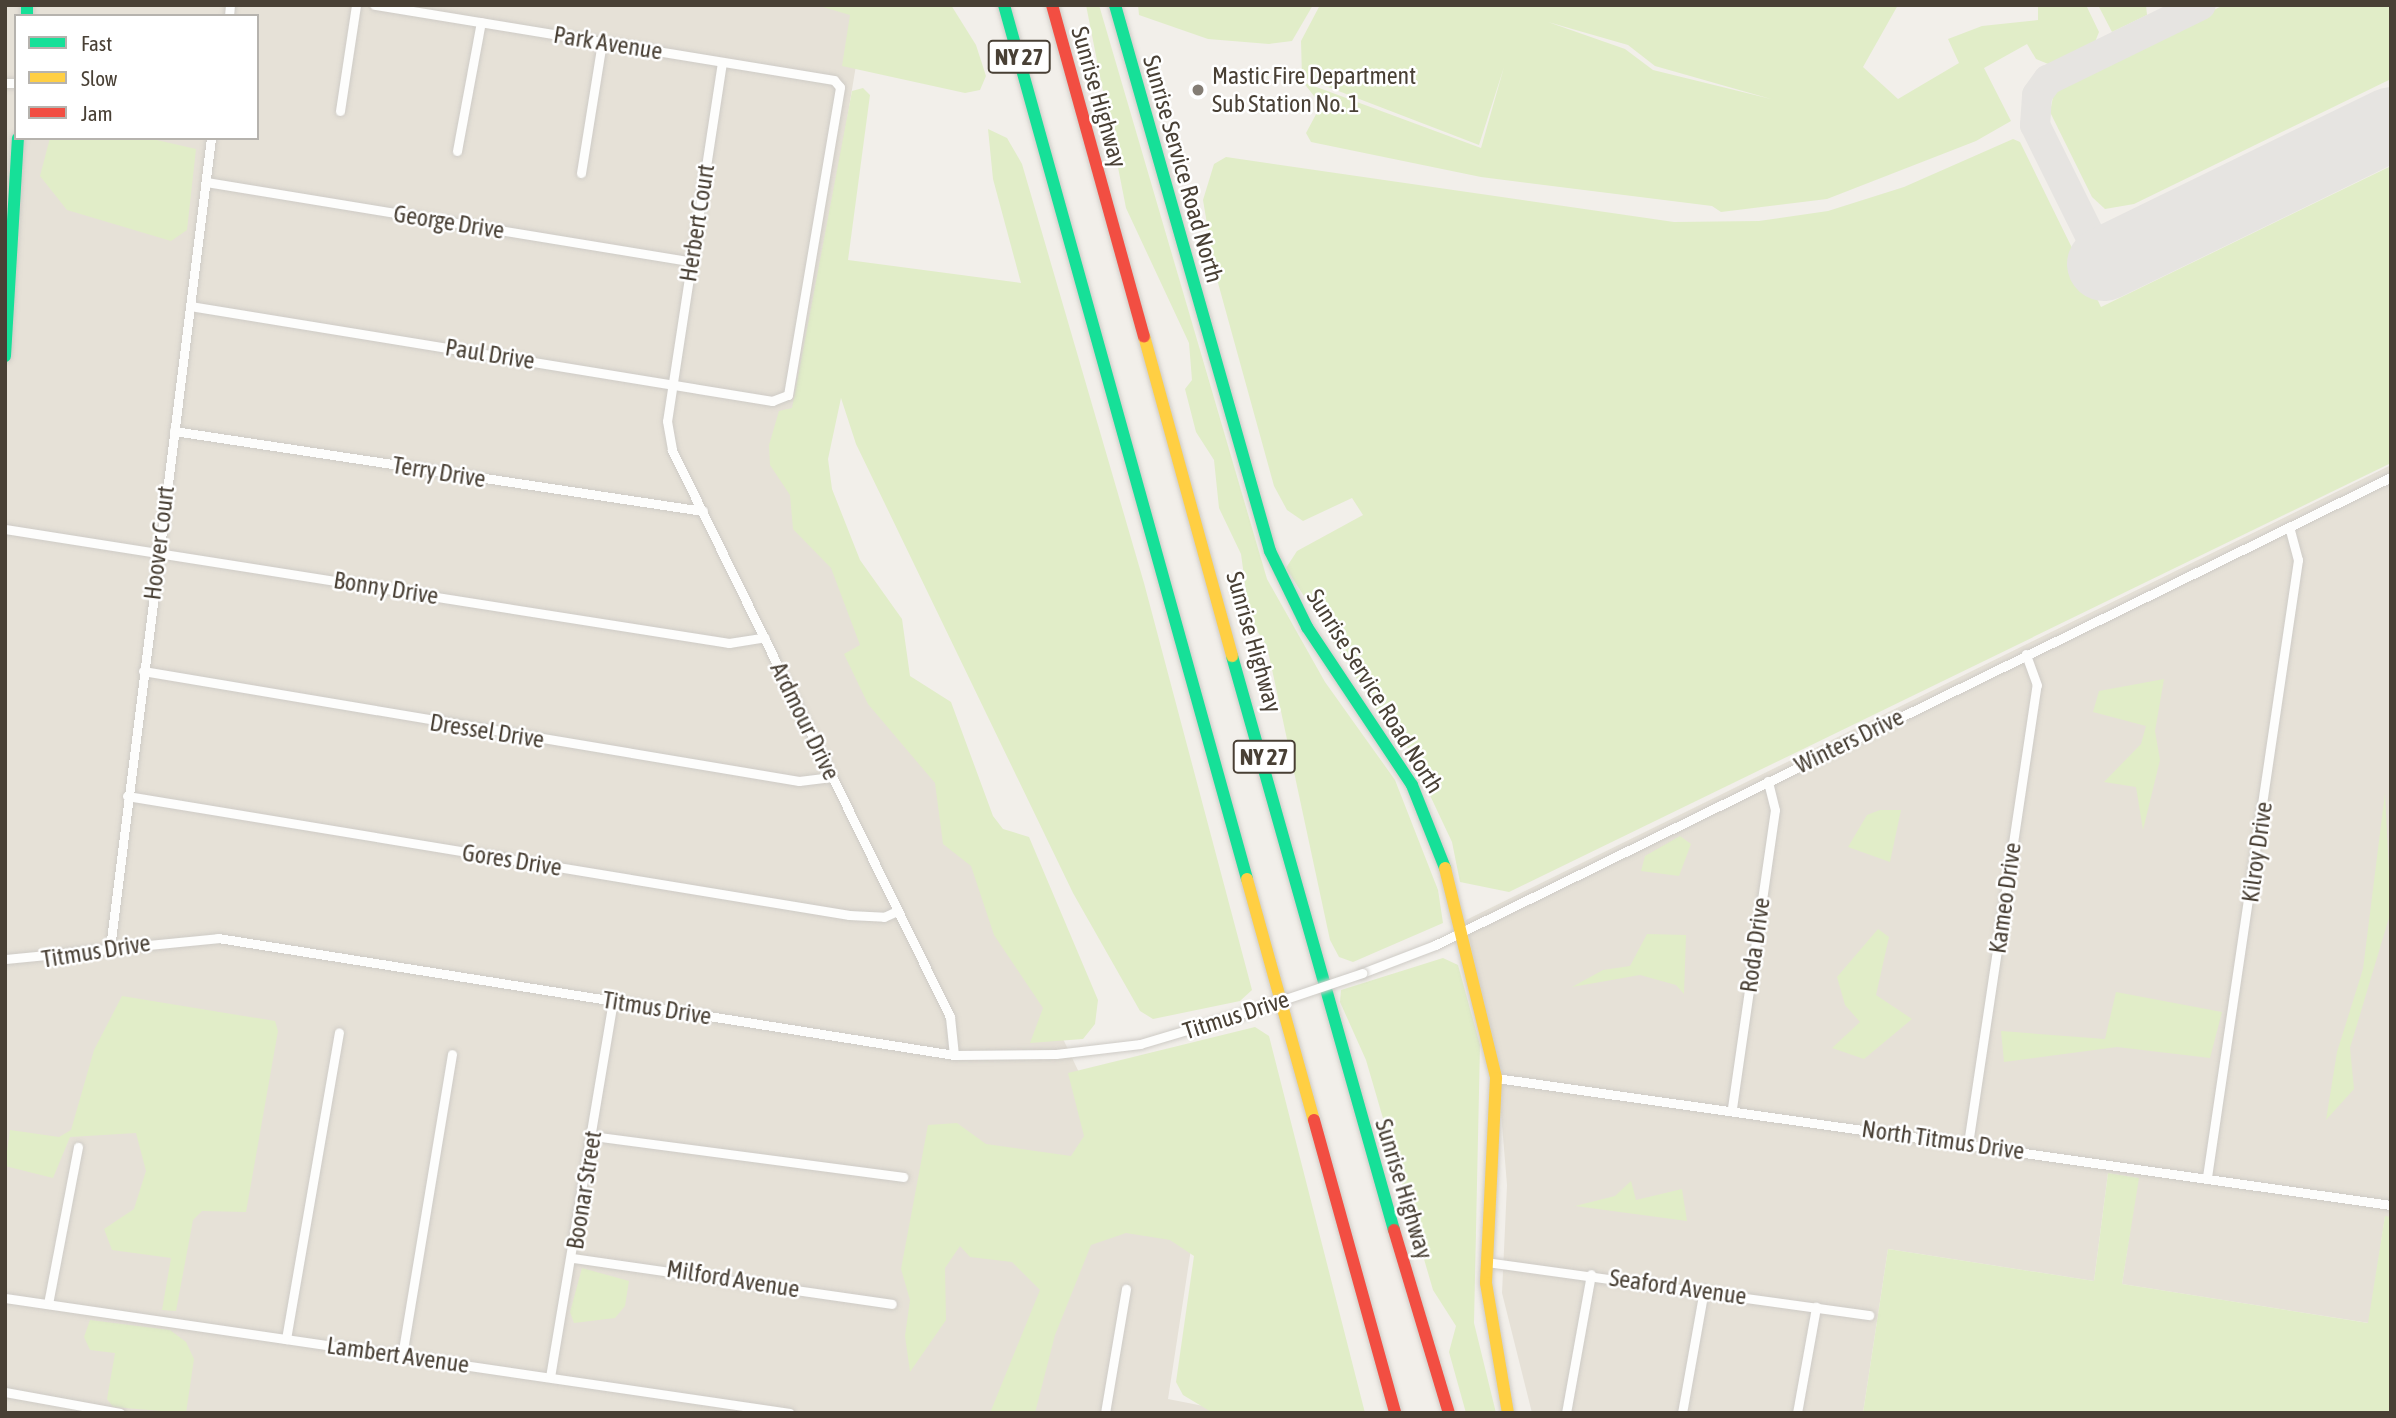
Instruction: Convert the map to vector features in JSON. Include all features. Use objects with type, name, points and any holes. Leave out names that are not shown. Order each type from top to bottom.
[{"type":"main road","name":"NY 27","points":[[1004,5],[1395,1413]]},
{"type":"main road","name":"Sunrise Highway","points":[[1052,5],[1448,1413]]},
{"type":"main road","name":"Sunrise Service Road North","points":[[1115,5],[1270,551],[1307,627],[1422,805],[1462,930],[1496,1078],[1486,1262],[1489,1326],[1508,1413]]},
{"type":"main road","points":[[5,356],[9,212],[18,140]]},
{"type":"street","points":[[340,111],[356,5]]},
{"type":"street","name":"Park Avenue","points":[[374,5],[820,77],[840,87],[788,395]]},
{"type":"street","points":[[457,151],[481,22]]},
{"type":"street","points":[[581,173],[602,42]]},
{"type":"street","name":"Herbert Court","points":[[672,384],[722,62]]},
{"type":"street","name":"Hoover Court","points":[[110,948],[211,140]]},
{"type":"street","name":"George Drive","points":[[206,182],[691,261]]},
{"type":"street","name":"Paul Drive","points":[[190,306],[772,401],[788,395]]},
{"type":"street","name":"Ardmour Drive","points":[[672,384],[667,421],[672,450],[950,1017],[954,1055]]},
{"type":"street","name":"Terry Drive","points":[[174,430],[704,511]]},
{"type":"street","name":"Winters Drive","points":[[1303,993],[1362,973],[1462,930],[2391,477]]},
{"type":"street","name":"Kilroy Drive","points":[[2207,1177],[2298,560],[2290,527]]},
{"type":"street","name":"Bonny Drive","points":[[5,529],[729,643],[765,637]]},
{"type":"street","name":"Kameo Drive","points":[[1968,1144],[2037,685],[2026,654]]},
{"type":"street","name":"Dressel Drive","points":[[143,671],[785,779],[832,777]]},
{"type":"street","name":"Roda Drive","points":[[1732,1108],[1775,810],[1768,781]]},
{"type":"street","name":"Gores Drive","points":[[127,796],[849,915],[884,917],[897,911]]},
{"type":"street","name":"Titmus Drive","points":[[5,960],[218,938],[954,1055],[1056,1054],[1140,1044],[1303,993]]},
{"type":"street","name":"Boonar Street","points":[[550,1377],[573,1258],[613,1002]]},
{"type":"street","points":[[286,1339],[339,1033]]},
{"type":"street","points":[[402,1356],[452,1055]]},
{"type":"street","name":"North Titmus Drive","points":[[1496,1078],[1732,1108],[2391,1205]]},
{"type":"street","points":[[592,1136],[903,1177]]},
{"type":"street","points":[[48,1304],[78,1147]]},
{"type":"street","name":"Milford Avenue","points":[[573,1258],[891,1304]]},
{"type":"street","name":"Seaford Avenue","points":[[1486,1262],[1591,1274],[1869,1315]]},
{"type":"street","points":[[1566,1413],[1591,1274]]},
{"type":"street","points":[[1105,1413],[1128,1306],[1126,1289]]},
{"type":"street","points":[[1682,1413],[1704,1290]]},
{"type":"street","name":"Lambert Avenue","points":[[5,1298],[790,1413]]},
{"type":"street","points":[[1797,1413],[1816,1307]]},
{"type":"street","points":[[5,1392],[120,1413]]},
{"type":"shaded area","points":[[5,5],[835,5],[865,11],[790,464],[1141,1203],[1191,1249],[1168,1399],[1239,1413],[5,1413]]},
{"type":"shaded area","points":[[2391,465],[2391,1217],[2385,1217],[2369,1323],[2122,1284],[2138,1178],[2108,1173],[2094,1281],[1888,1249],[1863,1413],[1532,1413],[1502,1293],[1507,1185],[1500,1100],[1466,920]]},
{"type":"green space","points":[[816,5],[951,5],[976,45],[986,76],[980,90],[965,93],[842,66],[850,15]]},
{"type":"green space","points":[[1086,5],[1099,5],[1267,579],[1325,682],[1395,780],[1438,890],[1443,923],[1353,962],[1339,957],[1330,940],[1267,646],[1250,620],[1241,554],[1219,508],[1214,460],[1196,432],[1185,389],[1192,380],[1189,343],[1126,208]]},
{"type":"green space","points":[[1138,5],[1313,5],[1292,41],[1269,44],[1208,39],[1139,15]]},
{"type":"green space","points":[[1320,5],[1898,5],[1863,67],[1898,99],[1959,63],[1948,39],[1982,26],[2038,20],[2038,5],[2086,5],[2099,32],[2093,47],[2053,66],[2036,59],[2027,44],[1984,68],[2011,121],[1976,141],[1827,199],[1721,212],[1712,206],[1481,177],[1311,142],[1306,133],[1321,105],[1303,82],[1481,148],[1504,67],[1479,145],[1302,77],[1301,41]],"holes":[[[1548,22],[1628,45],[1655,66],[1771,99],[1653,70],[1625,49]]]},
{"type":"green space","points":[[2098,5],[2146,5],[2147,15],[2112,32]]},
{"type":"green space","points":[[2224,5],[2391,5],[2391,79],[2134,204],[2105,209],[2092,197],[2050,112],[2053,97],[2065,82]]},
{"type":"green space","points":[[863,88],[870,95],[848,260],[1021,283],[993,179],[988,129],[1007,138],[1022,164],[1144,583],[1252,990],[1240,1001],[1153,1019],[1140,1011],[1073,893],[856,444],[841,398],[828,459],[832,489],[860,560],[902,619],[910,676],[951,702],[993,816],[1003,829],[1029,837],[1098,1000],[1095,1024],[1083,1039],[1030,1043],[1043,1008],[994,935],[971,866],[943,844],[935,783],[868,704],[844,654],[860,645],[831,568],[793,529],[790,495],[770,465],[769,445],[779,411],[792,408],[852,91]]},
{"type":"green space","points":[[2013,139],[2020,142],[2101,307],[2391,166],[2391,463],[1509,892],[1460,882],[1452,842],[1401,734],[1394,737],[1286,568],[1297,551],[1363,515],[1352,498],[1303,521],[1287,510],[1274,486],[1215,272],[1203,200],[1214,164],[1226,157],[1674,222],[1759,221],[1828,211],[1904,187]]},
{"type":"green space","points":[[49,140],[157,140],[196,149],[187,230],[171,241],[67,210],[40,176]]},
{"type":"green space","points":[[2164,679],[2155,731],[2160,760],[2143,830],[2136,787],[2104,782],[2141,744],[2146,726],[2093,712],[2099,691]]},
{"type":"green space","points":[[2385,793],[2391,911],[2350,1048],[2354,1089],[2326,1120],[2337,1052],[2363,969]]},
{"type":"green space","points":[[1880,810],[1901,810],[1890,862],[1848,847],[1867,815]]},
{"type":"green space","points":[[1680,836],[1691,844],[1679,876],[1641,871],[1645,856]]},
{"type":"green space","points":[[1878,929],[1889,937],[1876,995],[1912,1019],[1864,1059],[1832,1048],[1860,1022],[1845,1005],[1837,977]]},
{"type":"green space","points":[[1647,934],[1686,935],[1684,994],[1676,985],[1640,975],[1572,987],[1603,970],[1630,966]]},
{"type":"green space","points":[[1443,958],[1458,965],[1480,1045],[1474,1323],[1496,1413],[1466,1413],[1449,1352],[1456,1326],[1433,1290],[1366,1060],[1340,1002],[1341,990]]},
{"type":"green space","points":[[2116,992],[2222,1012],[2210,1058],[2117,1047],[2004,1062],[2001,1031],[2105,1039]]},
{"type":"green space","points":[[122,996],[275,1021],[278,1031],[246,1212],[202,1211],[193,1220],[176,1311],[162,1310],[171,1258],[112,1250],[104,1229],[134,1209],[146,1171],[136,1133],[70,1137],[53,1178],[5,1166],[10,1130],[59,1137],[71,1130],[94,1050]]},
{"type":"green space","points":[[1255,1027],[1269,1036],[1365,1413],[1213,1413],[1183,1395],[1176,1382],[1194,1256],[1170,1240],[1126,1233],[1091,1245],[1055,1335],[1035,1413],[990,1413],[1040,1290],[1012,1262],[970,1257],[960,1246],[945,1268],[946,1320],[910,1372],[905,1336],[910,1300],[901,1269],[928,1125],[957,1123],[986,1144],[1071,1156],[1084,1136],[1068,1073]]},
{"type":"green space","points":[[2108,1173],[2139,1178],[2122,1284],[2368,1323],[2385,1216],[2391,1217],[2391,1413],[1863,1413],[1888,1249],[2094,1281]]},
{"type":"green space","points":[[1631,1181],[1636,1200],[1682,1189],[1687,1221],[1575,1206],[1615,1196]]},
{"type":"green space","points":[[582,1268],[629,1281],[625,1306],[615,1318],[574,1323],[570,1312]]},
{"type":"green space","points":[[90,1320],[170,1330],[186,1342],[194,1359],[186,1413],[113,1407],[107,1399],[115,1353],[90,1350],[84,1337]]},
{"type":"taxiway","points":[[2104,264],[2035,125],[2037,95],[2048,80],[2201,5]]},
{"type":"runway","points":[[2104,264],[2391,124]]},
{"type":"traffic: fast","points":[[27,5],[27,14]]},
{"type":"traffic: fast","points":[[1004,5],[1247,879]]},
{"type":"traffic: fast","points":[[1115,5],[1270,551],[1307,627],[1412,785],[1445,868]]},
{"type":"traffic: fast","points":[[5,356],[18,140]]},
{"type":"traffic: fast","points":[[1232,656],[1394,1230]]},
{"type":"traffic: slow","points":[[1144,336],[1232,656]]},
{"type":"traffic: slow","points":[[1445,868],[1496,1078],[1486,1283],[1508,1413]]},
{"type":"traffic: slow","points":[[1247,879],[1314,1120]]},
{"type":"traffic: jam","points":[[1052,5],[1144,336]]},
{"type":"traffic: jam","points":[[1314,1120],[1395,1413]]},
{"type":"traffic: jam","points":[[1394,1230],[1449,1413]]},
{"type":"place","name":"Mastic Fire Department Sub Station No. 1","points":[[1198,90]]}]
